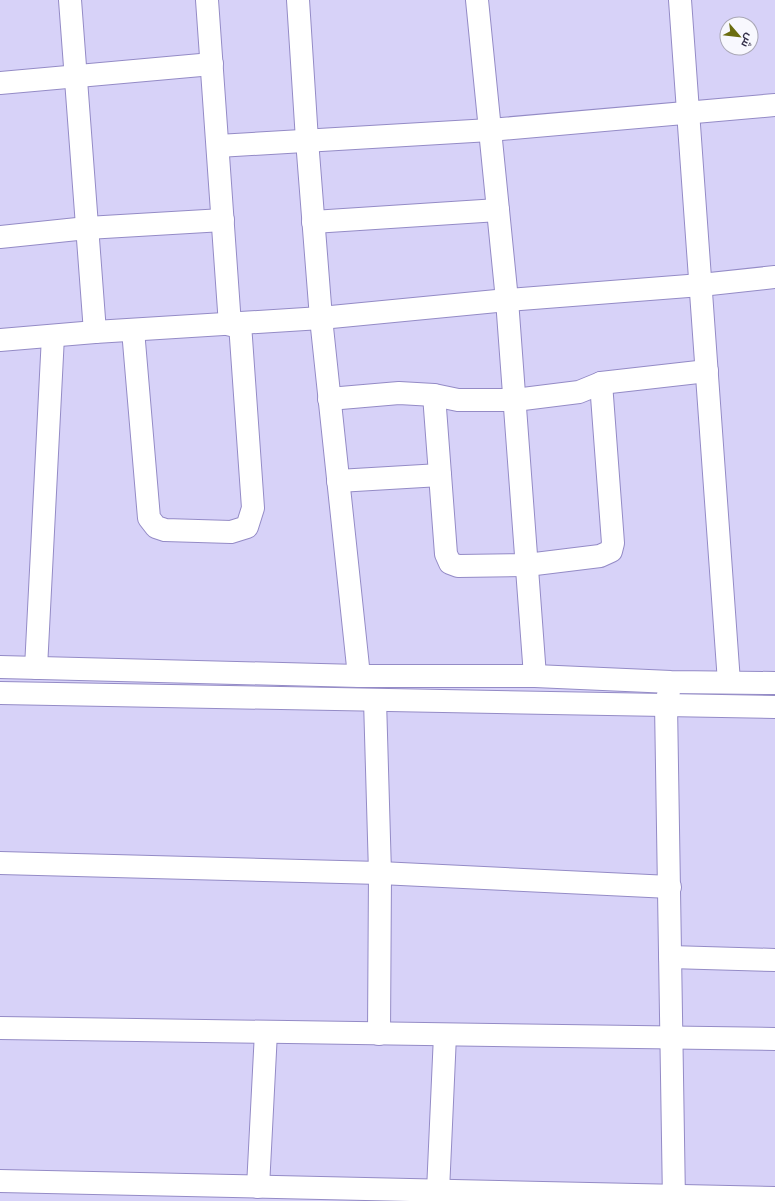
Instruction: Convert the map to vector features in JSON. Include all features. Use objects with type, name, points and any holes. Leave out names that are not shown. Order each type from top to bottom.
[{"type":"street","points":[[70,0],[95,332]]},
{"type":"street","points":[[133,330],[149,518],[156,527],[165,530],[231,532],[247,527],[253,508],[223,220],[207,0]]},
{"type":"street","points":[[298,0],[321,318],[359,676]]},
{"type":"street","points":[[477,0],[507,300],[535,676]]},
{"type":"street","points":[[680,0],[729,682]]},
{"type":"street","points":[[0,83],[212,64]]},
{"type":"street","points":[[218,146],[490,130],[775,105]]},
{"type":"street","points":[[313,222],[498,210]]},
{"type":"street","points":[[0,237],[87,228],[223,220]]},
{"type":"street","points":[[0,340],[95,332],[321,318],[507,300],[701,285],[775,277]]},
{"type":"street","points":[[36,668],[53,336]]},
{"type":"street","points":[[330,399],[399,393],[434,395],[458,400],[515,400],[579,392],[601,383],[707,372]]},
{"type":"street","points":[[434,395],[446,554],[450,563],[458,566],[527,565],[600,556],[611,551],[613,543],[601,383]]},
{"type":"street","points":[[338,481],[440,475]]},
{"type":"street","points":[[0,667],[359,676],[535,676],[671,682],[775,683]]},
{"type":"street","points":[[671,682],[666,704],[674,1199]]},
{"type":"street","points":[[0,693],[775,707]]},
{"type":"street","points":[[375,700],[380,873],[379,1034]]},
{"type":"street","points":[[0,863],[380,873],[670,887]]},
{"type":"street","points":[[670,957],[775,960]]},
{"type":"street","points":[[0,1028],[775,1039]]},
{"type":"street","points":[[258,1187],[266,1032]]},
{"type":"street","points":[[438,1191],[444,1034]]},
{"type":"street","points":[[0,1181],[60,1191],[123,1192],[258,1187],[284,1194],[438,1191],[674,1199],[775,1198]]}]
